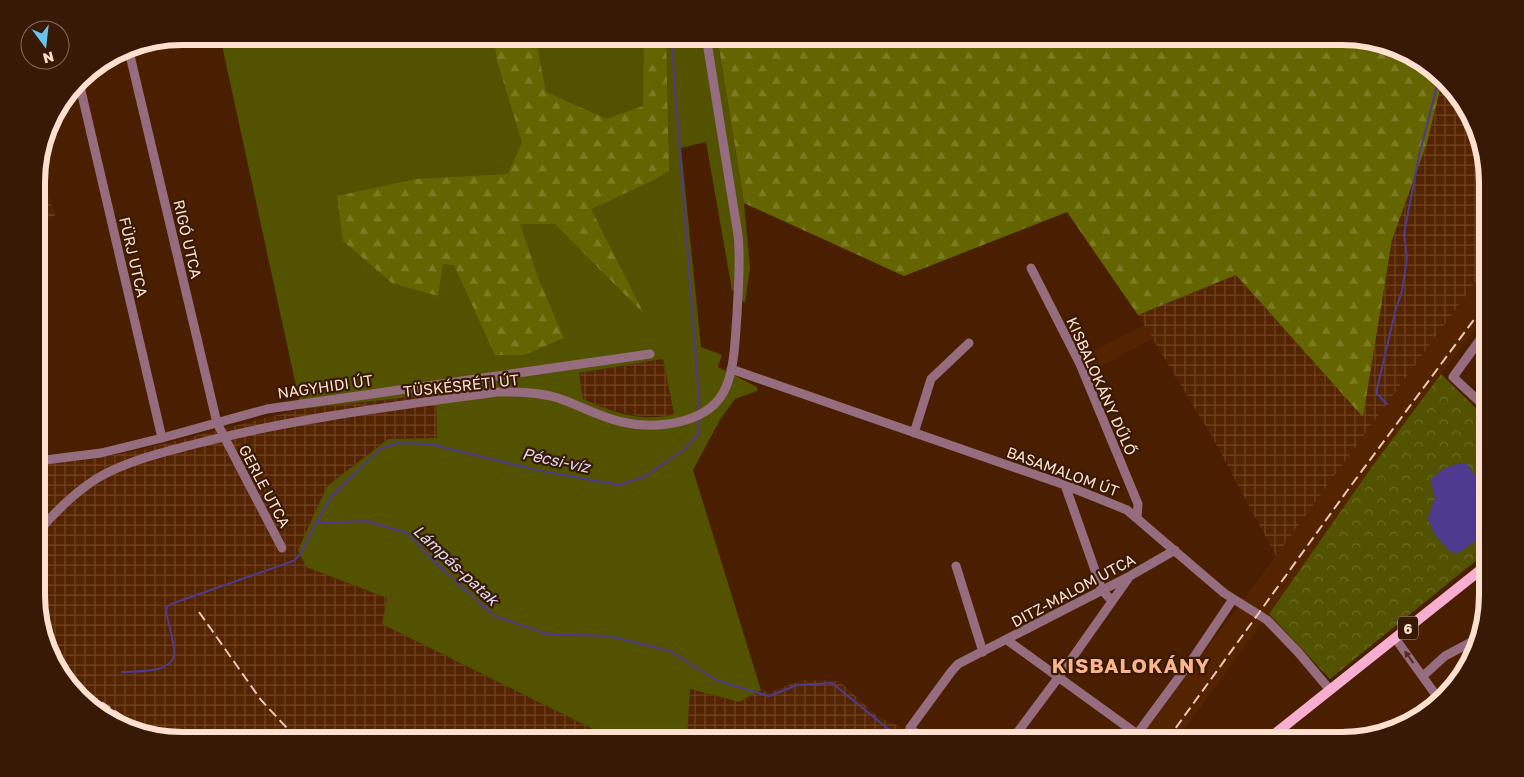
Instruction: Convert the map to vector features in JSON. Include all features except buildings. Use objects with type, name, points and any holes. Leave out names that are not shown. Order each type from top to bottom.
[{"type":"main road","name":"6","points":[[1277,732],[1479,572]]},
{"type":"street","name":"TÜSKÉSRÉTI ÚT","points":[[45,525],[75,495],[108,473],[144,458],[224,437],[322,416],[497,392],[551,396],[606,417],[633,424],[668,423],[691,418],[703,412],[715,403],[724,392],[730,370],[735,336],[740,266],[739,248],[707,45]]},
{"type":"street","name":"RIGÓ UTCA","points":[[130,55],[217,423],[224,437]]},
{"type":"street","name":"FÜRJ UTCA","points":[[81,90],[162,438]]},
{"type":"street","name":"KISBALOKÁNY DŰLŐ","points":[[1032,268],[1080,364],[1138,504],[1137,518]]},
{"type":"street","points":[[1479,341],[1453,377],[1479,401]]},
{"type":"street","points":[[914,433],[931,379],[969,343]]},
{"type":"street","name":"NAGYHIDI ÚT","points":[[45,460],[101,453],[267,408],[650,354]]},
{"type":"street","name":"BASAMALOM ÚT","points":[[730,370],[1065,485],[1127,510],[1233,599],[1267,620],[1298,652],[1330,690]]},
{"type":"street","name":"GERLE UTCA","points":[[224,437],[282,548]]},
{"type":"street","points":[[1065,485],[1102,590],[1112,601]]},
{"type":"street","name":"DITZ-MALOM UTCA","points":[[915,732],[910,728],[958,664],[1130,576],[1175,550]]},
{"type":"street","points":[[956,566],[984,652]]},
{"type":"street","points":[[1017,732],[1130,576]]},
{"type":"street","points":[[1139,732],[1194,657],[1233,599]]},
{"type":"street","points":[[1395,638],[1435,695]]},
{"type":"street","points":[[1007,640],[1128,732]]},
{"type":"street","points":[[1422,676],[1445,656],[1470,642]]},
{"type":"shaded area","points":[[1440,87],[1451,99],[1469,130],[1478,164],[1479,277],[1276,556],[1210,433],[1138,315],[1236,275],[1363,416],[1392,240],[1427,143]]},
{"type":"shaded area","points":[[45,187],[55,215],[45,223]]},
{"type":"shaded area","points":[[1479,277],[1479,324],[1371,468],[1269,614],[1182,732],[1145,732],[1276,556]]},
{"type":"shaded area","points":[[1233,280],[1163,333],[1089,373],[1081,357]]},
{"type":"shaded area","points":[[663,359],[674,413],[665,416],[638,416],[605,409],[583,399],[579,373]]},
{"type":"shaded area","points":[[436,393],[437,438],[388,439],[327,486],[315,514],[306,567],[387,598],[382,624],[599,732],[164,731],[138,725],[122,718],[99,704],[85,692],[63,663],[55,647],[46,613],[45,460],[82,461],[140,450],[301,409]]},
{"type":"shaded area","points":[[1460,463],[1467,464],[1479,483],[1475,490],[1476,494],[1479,495],[1479,538],[1457,553],[1450,552],[1436,536],[1428,517],[1435,498],[1431,482],[1432,478],[1445,468]]},
{"type":"shaded area","points":[[802,680],[839,681],[878,717],[910,732],[688,732],[690,689],[739,702],[761,690],[770,692]]},
{"type":"green space","points":[[222,45],[718,45],[744,203],[750,268],[745,303],[732,290],[706,142],[681,148],[701,347],[722,355],[718,367],[757,387],[757,391],[735,399],[721,418],[693,470],[761,690],[739,702],[690,689],[688,732],[599,732],[382,624],[387,598],[306,567],[298,550],[327,486],[388,439],[437,438],[436,394],[301,409]],"holes":[[[663,359],[674,414],[639,417],[627,415],[583,399],[579,373]]]},
{"type":"green space","points":[[495,45],[537,45],[546,92],[607,119],[643,106],[644,45],[666,45],[669,171],[652,181],[591,209],[644,314],[555,224],[520,224],[539,280],[564,338],[524,355],[495,355],[454,265],[443,264],[438,296],[392,283],[343,241],[337,196],[416,179],[508,174],[522,142],[497,61]]},
{"type":"green space","points":[[718,45],[1360,46],[1402,59],[1418,68],[1440,87],[1427,143],[1392,240],[1363,417],[1236,275],[1138,315],[1067,212],[904,276],[744,203]]},
{"type":"green space","points":[[1441,374],[1479,411],[1479,558],[1330,679],[1269,614],[1371,468]]},
{"type":"waterway","name":"Pécsi-víz","points":[[672,45],[698,386],[698,411]]},
{"type":"waterway","points":[[1387,404],[1377,394],[1377,389],[1396,308],[1402,291],[1407,258],[1404,234],[1419,156],[1437,84]]},
{"type":"waterway","name":"Pécsi-víz","points":[[122,672],[152,670],[167,665],[172,660],[174,654],[173,645],[166,611],[167,607],[171,604],[293,561],[300,555],[331,497],[380,449],[397,443],[430,444],[536,470],[619,485],[644,477],[685,449],[698,434],[698,418]]},
{"type":"waterway","name":"Lámpás-patak","points":[[316,523],[367,521],[407,533],[441,568],[494,616],[547,634],[609,636],[670,651],[716,680],[769,696],[797,685],[832,683],[892,732]]},
{"type":"railway","points":[[1173,732],[1479,313]]},
{"type":"railway","points":[[199,612],[261,700],[291,732]]},
{"type":"railway","points":[[84,691],[134,723]]},
{"type":"district","name":"KISBALOKÁNY","points":[[1131,665]]}]
